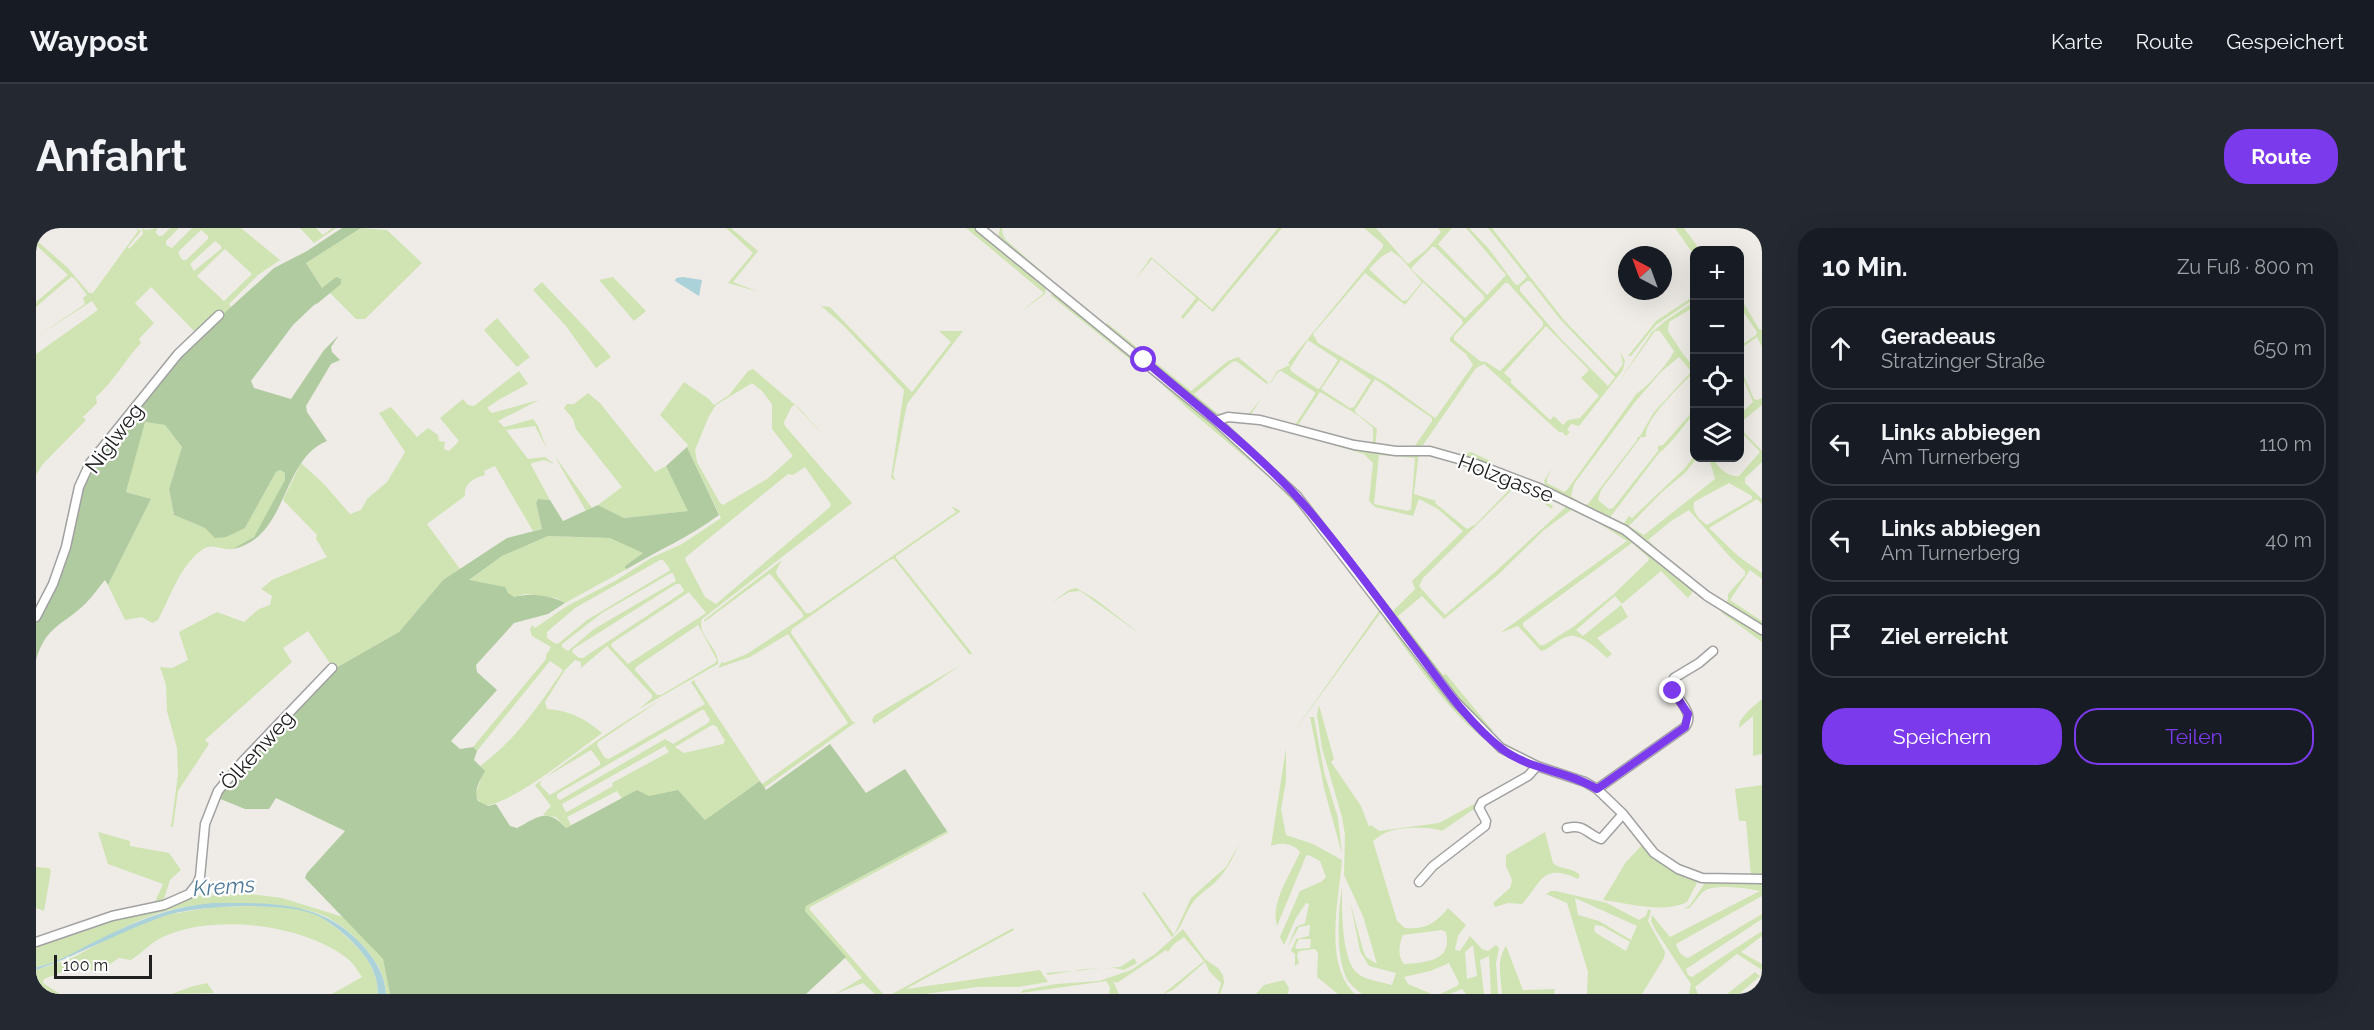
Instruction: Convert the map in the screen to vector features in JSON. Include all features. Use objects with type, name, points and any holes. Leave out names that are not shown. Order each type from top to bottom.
[{"type":"street","points":[[980,228],[1216,421],[1305,505],[1455,701],[1501,748],[1537,766],[1585,782],[1597,789],[1623,814],[1654,853],[1689,875],[1715,880],[1762,879]]},
{"type":"street","name":"Niglweg","points":[[36,617],[53,584],[66,547],[79,487],[90,464],[178,354],[219,315]]},
{"type":"street","name":"Holzgasse","points":[[1216,421],[1228,417],[1260,420],[1354,445],[1396,451],[1430,451],[1490,469],[1539,488],[1625,530],[1707,596],[1762,630]]},
{"type":"street","points":[[1597,789],[1685,727],[1688,714],[1673,691],[1674,678],[1700,663],[1713,651]]},
{"type":"street","name":"Ölkenweg","points":[[36,942],[112,916],[164,905],[189,894],[200,877],[203,831],[218,791],[243,761],[332,668]]},
{"type":"street","points":[[1419,882],[1433,866],[1485,826],[1479,808],[1482,802],[1528,776],[1537,766]]},
{"type":"street","points":[[1567,828],[1576,826],[1588,830],[1601,839],[1623,814]]},
{"type":"green space","points":[[136,228],[141,231],[128,247],[129,249],[143,234],[142,228],[146,230],[157,228],[156,233],[162,236],[170,228],[179,228],[166,241],[166,245],[172,248],[192,228],[241,228],[280,260],[258,275],[229,304],[231,307],[199,336],[151,287],[135,303],[154,323],[139,339],[141,343],[96,397],[97,403],[83,417],[86,420],[43,464],[36,475],[36,354],[98,310],[92,301],[36,337],[85,304],[83,298],[87,295],[71,277],[36,307],[36,302],[68,275],[36,245],[36,240],[67,267],[89,293],[93,293],[138,231]],"holes":[[[201,230],[208,236],[208,239],[186,260],[182,260],[178,252]],[[215,241],[221,246],[221,249],[194,271],[190,264]],[[225,249],[252,274],[224,301],[197,276]]]},
{"type":"green space","points":[[300,228],[316,228],[323,235],[332,228],[336,228],[314,243]]},
{"type":"green space","points":[[342,228],[361,228],[306,263],[322,288],[336,277],[341,279],[341,284],[293,325],[251,381],[254,388],[291,399],[324,350],[339,335],[331,347],[332,352],[340,360],[331,364],[306,406],[307,412],[327,441],[312,450],[301,464],[275,515],[251,542],[233,549],[254,537],[285,480],[285,473],[280,470],[276,472],[245,528],[226,537],[215,538],[205,528],[174,515],[169,489],[182,447],[165,425],[145,422],[126,492],[151,499],[108,585],[105,580],[86,603],[50,632],[36,660],[36,622],[55,585],[81,488],[92,465],[180,356],[199,336],[274,268],[307,251]]},
{"type":"green space","points":[[361,228],[387,230],[422,263],[365,319],[356,319],[329,292],[340,284],[336,278],[322,288],[306,263]]},
{"type":"green space","points":[[726,228],[731,228],[758,251],[733,282],[759,292],[728,283],[753,253]]},
{"type":"green space","points":[[966,228],[976,228],[1046,287],[1045,294],[1019,313],[1044,293]]},
{"type":"green space","points":[[1000,228],[1006,240],[1099,322],[998,238]]},
{"type":"green space","points":[[1278,228],[1282,228],[1213,312],[1199,300],[1183,319],[1181,317],[1196,298],[1152,259],[1135,280],[1151,257],[1212,309]]},
{"type":"green space","points":[[1364,228],[1376,228],[1408,264],[1426,250],[1441,232],[1438,228],[1452,228],[1438,244],[1487,295],[1506,275],[1466,228],[1469,228],[1489,249],[1515,284],[1518,285],[1527,277],[1488,228],[1492,228],[1564,320],[1616,374],[1623,364],[1620,351],[1625,361],[1623,370],[1579,426],[1571,424],[1567,430],[1570,432],[1566,436],[1484,364],[1476,368],[1423,445],[1414,447],[1432,418],[1375,379],[1355,410],[1377,429],[1375,447],[1247,416],[1261,399],[1250,416],[1267,417],[1295,425],[1315,392],[1281,371],[1267,389],[1277,371],[1290,365],[1288,363],[1383,247],[1383,244]],"holes":[[[1432,247],[1435,247],[1484,296],[1484,299],[1465,318],[1412,270],[1412,267]],[[1391,251],[1401,258],[1421,283],[1407,300],[1403,301],[1369,269]],[[1365,273],[1405,305],[1423,282],[1462,320],[1463,323],[1450,341],[1466,354],[1473,365],[1435,418],[1388,384],[1318,343],[1313,334]],[[1530,281],[1560,319],[1615,377],[1608,386],[1561,339],[1520,291],[1520,287]],[[1505,283],[1508,283],[1543,322],[1543,326],[1500,371],[1480,361],[1454,340],[1454,336]],[[1546,326],[1589,370],[1581,378],[1599,396],[1580,418],[1568,420],[1563,425],[1554,416],[1550,420],[1510,382],[1512,380],[1504,373]],[[1308,340],[1338,360],[1318,389],[1292,372],[1290,368]],[[1341,360],[1371,380],[1354,407],[1350,408],[1321,389]],[[1320,392],[1359,416],[1373,428],[1373,441],[1370,444],[1298,425]]]},
{"type":"green space","points":[[1675,228],[1684,228],[1697,246],[1690,246],[1690,249]]},
{"type":"green space","points":[[613,277],[646,311],[634,321],[599,280]]},
{"type":"green space","points":[[542,282],[611,357],[596,368],[566,326],[533,290]]},
{"type":"green space","points":[[1055,294],[1144,367],[1142,369],[1050,295]]},
{"type":"green space","points":[[1690,299],[1690,302],[1656,325],[1631,356],[1628,356],[1656,321]]},
{"type":"green space","points":[[1744,304],[1759,329],[1762,330],[1762,347],[1757,337],[1744,346],[1744,343],[1757,332],[1744,313]]},
{"type":"green space","points":[[1690,305],[1690,309],[1669,322],[1668,331],[1690,362],[1690,370],[1679,357],[1661,372],[1635,402],[1574,484],[1571,496],[1584,505],[1588,504],[1640,436],[1654,412],[1690,373],[1690,376],[1656,413],[1650,422],[1646,437],[1641,437],[1601,490],[1598,500],[1609,509],[1613,508],[1658,451],[1658,446],[1663,445],[1690,415],[1690,418],[1659,453],[1608,520],[1546,488],[1544,481],[1552,467],[1547,483],[1564,492],[1567,490],[1637,393],[1668,361],[1674,351],[1660,331],[1655,331],[1618,383],[1652,332]]},
{"type":"green space","points":[[821,306],[830,307],[912,392],[951,342],[939,331],[963,331],[907,404],[893,475],[896,481],[891,478],[904,390],[843,325]]},
{"type":"green space","points":[[497,318],[530,357],[517,367],[484,330]]},
{"type":"green space","points":[[1107,323],[1191,391],[1228,361],[1238,357],[1268,382],[1267,384],[1236,361],[1232,362],[1194,394],[1217,413],[1224,415],[1214,414],[1105,326]]},
{"type":"green space","points":[[753,369],[799,408],[829,441],[795,405],[792,406],[784,422],[785,426],[852,503],[702,619],[702,631],[716,652],[718,664],[639,709],[652,698],[652,695],[607,646],[581,668],[581,662],[575,660],[565,670],[545,702],[547,709],[577,716],[602,733],[525,788],[493,804],[482,805],[475,795],[484,771],[480,766],[515,734],[563,670],[550,661],[477,751],[473,747],[546,659],[551,647],[532,636],[530,630],[532,625],[535,628],[567,606],[615,581],[651,558],[682,544],[721,518],[688,445],[660,415],[684,382],[714,405],[729,395],[748,371]],"holes":[[[752,383],[772,404],[772,429],[793,456],[767,479],[723,505],[697,462],[695,450],[716,405]],[[805,467],[831,504],[830,507],[716,604],[705,597],[686,557],[788,474],[793,475]],[[660,560],[663,560],[670,569],[587,620],[559,643],[556,644],[547,638],[547,632],[575,608]],[[673,573],[676,581],[594,629],[568,651],[562,647],[562,644],[602,613]],[[676,584],[680,584],[684,590],[583,658],[579,658],[572,652],[573,649]],[[689,592],[706,613],[628,664],[611,646],[612,643]],[[698,625],[717,660],[661,695],[657,695],[635,670],[636,667]]]},
{"type":"green space","points":[[1147,370],[1214,424],[1296,498],[1382,611],[1290,737],[1379,611],[1308,517],[1271,479],[1187,408]]},
{"type":"green space","points":[[519,371],[528,384],[487,408],[492,413],[539,400],[498,421],[504,427],[533,419],[547,449],[535,426],[506,430],[528,459],[545,457],[554,464],[544,460],[531,465],[550,500],[538,499],[536,503],[542,529],[533,531],[495,466],[484,471],[485,475],[470,482],[465,496],[427,524],[460,569],[443,580],[399,632],[334,669],[308,631],[283,648],[292,662],[205,740],[209,744],[178,791],[173,827],[171,827],[178,774],[177,748],[167,711],[166,685],[160,667],[172,668],[188,660],[179,632],[217,612],[244,622],[259,609],[270,605],[272,596],[261,589],[272,580],[327,557],[316,539],[317,535],[283,500],[301,463],[324,484],[350,514],[361,510],[367,499],[387,482],[405,452],[379,413],[391,407],[417,437],[428,428],[438,435],[439,441],[445,442],[444,449],[449,451],[459,441],[440,418],[463,399],[468,405],[474,406]]},
{"type":"green space","points":[[1744,376],[1754,399],[1762,398],[1762,405],[1744,420],[1744,410],[1753,402]]},
{"type":"green space","points":[[588,393],[600,403],[655,472],[666,466],[689,511],[624,518],[598,505],[622,487],[576,429],[573,419],[564,408],[567,404],[574,404]]},
{"type":"green space","points":[[144,422],[165,425],[182,447],[169,489],[174,515],[205,528],[215,537],[245,528],[276,472],[280,470],[285,473],[285,480],[259,531],[243,545],[233,549],[209,547],[194,556],[176,582],[158,620],[152,623],[142,617],[125,620],[108,585],[151,499],[126,492]]},
{"type":"green space","points":[[1224,422],[1301,493],[1393,611],[1415,589],[1412,581],[1463,531],[1438,509],[1419,499],[1413,516],[1375,507],[1369,501],[1373,463],[1364,454],[1292,433],[1354,447],[1419,452],[1414,494],[1436,501],[1435,503],[1467,529],[1476,524],[1510,489],[1508,482],[1489,475],[1485,477],[1489,470],[1538,489],[1535,495],[1553,506],[1552,509],[1520,487],[1515,487],[1423,578],[1419,586],[1445,615],[1569,504],[1625,531],[1695,589],[1688,598],[1661,571],[1622,604],[1615,596],[1576,630],[1583,636],[1621,605],[1628,617],[1597,638],[1612,654],[1607,658],[1588,642],[1577,637],[1566,637],[1541,651],[1518,626],[1500,633],[1627,541],[1597,522],[1571,510],[1544,530],[1498,575],[1444,619],[1422,596],[1398,616],[1443,675],[1446,674],[1493,731],[1490,734],[1457,699],[1315,513],[1225,426]],"holes":[[[1379,455],[1415,458],[1411,509],[1408,511],[1374,504]],[[1632,543],[1649,558],[1648,561],[1614,594],[1573,627],[1544,645],[1540,645],[1523,626],[1523,623]]]},
{"type":"green space","points":[[1744,432],[1762,451],[1762,462],[1745,478],[1745,483],[1762,499],[1762,504],[1757,499],[1709,528],[1738,556],[1762,573],[1762,579],[1750,570],[1730,600],[1762,621],[1762,642],[1721,612],[1728,599],[1728,594],[1745,575],[1745,571],[1689,510],[1648,540],[1678,570],[1622,526],[1629,516],[1632,518],[1690,461],[1694,462],[1685,473],[1662,492],[1629,526],[1644,535],[1715,479],[1710,462],[1715,462],[1727,474],[1739,476],[1760,452],[1744,435]],"holes":[[[1729,483],[1752,496],[1752,499],[1707,525],[1694,509],[1694,502]]]},
{"type":"green space","points":[[687,447],[719,515],[697,530],[627,569],[625,566],[643,553],[610,538],[548,536],[502,556],[469,580],[505,587],[514,597],[540,596],[565,603],[548,614],[514,623],[476,665],[477,672],[497,690],[451,741],[460,749],[473,747],[477,751],[474,760],[485,771],[477,789],[478,801],[488,806],[496,804],[510,826],[517,828],[542,816],[548,816],[566,828],[637,790],[649,796],[678,790],[705,820],[760,781],[766,790],[830,744],[866,793],[905,769],[947,831],[806,906],[805,911],[846,957],[806,994],[390,994],[383,959],[305,878],[345,831],[276,798],[269,809],[245,809],[218,798],[220,793],[245,763],[334,669],[399,632],[443,580],[507,538],[542,529],[536,503],[538,499],[550,500],[563,521],[598,505],[624,518],[688,511],[666,466]]},
{"type":"green space","points":[[1424,447],[1460,455],[1471,452],[1493,462],[1491,467]]},
{"type":"green space","points":[[554,455],[592,508],[586,511]]},
{"type":"green space","points":[[951,506],[961,511],[896,558],[972,653],[970,655],[894,559],[890,560],[792,629],[791,633],[853,722],[856,722],[764,788],[762,784],[848,723],[788,634],[750,657],[718,668],[722,662],[747,654],[803,617],[803,614],[771,575],[769,574],[704,622],[704,620],[782,560],[776,571],[777,575],[806,613],[810,613],[956,512]]},
{"type":"green space","points":[[548,536],[611,538],[643,553],[625,566],[627,569],[565,603],[556,598],[525,594],[514,597],[468,581],[502,556]]},
{"type":"green space","points":[[1076,588],[1095,599],[1143,636],[1080,591],[1069,592],[1051,603],[1069,590]]},
{"type":"green space","points":[[1383,618],[1387,618],[1499,750],[1466,723],[1436,690]]},
{"type":"green space","points":[[961,665],[874,724],[872,720],[875,715]]},
{"type":"green space","points":[[695,680],[760,781],[705,820],[678,790],[649,797],[637,790],[622,799],[617,791],[567,817],[571,825],[566,828],[556,817],[543,815],[551,806],[535,785],[541,781],[540,785],[550,795],[600,765],[591,750],[544,778],[597,740],[662,699],[598,742],[597,745],[605,758],[609,759],[705,704],[691,682]],"holes":[[[702,710],[710,720],[673,744],[665,739],[560,800],[557,794]],[[712,725],[716,726],[725,741],[723,744],[684,753],[675,747]],[[665,746],[669,752],[612,783],[613,786],[567,812],[562,804]]]},
{"type":"green space","points":[[1762,699],[1762,754],[1753,756],[1753,716],[1739,728],[1740,721]]},
{"type":"green space","points":[[1319,705],[1334,759],[1331,762],[1361,806],[1369,827],[1371,825],[1379,831],[1439,823],[1474,804],[1477,809],[1442,831],[1422,828],[1397,829],[1373,841],[1397,921],[1405,928],[1424,927],[1439,918],[1448,908],[1466,925],[1458,936],[1455,950],[1460,951],[1470,936],[1482,949],[1488,951],[1496,945],[1499,948],[1496,963],[1498,994],[1491,994],[1489,956],[1480,960],[1484,994],[1466,994],[1462,989],[1450,994],[1440,994],[1459,983],[1449,963],[1430,971],[1404,977],[1408,984],[1432,994],[1362,994],[1348,981],[1339,948],[1339,909],[1342,887],[1345,945],[1352,966],[1364,977],[1392,985],[1396,973],[1369,966],[1360,951],[1350,901],[1366,957],[1377,964],[1363,916],[1344,875],[1345,835],[1342,817],[1322,748],[1317,715]],"holes":[[[1442,930],[1446,932],[1447,942],[1441,955],[1428,961],[1404,964],[1399,950],[1403,935]],[[1473,945],[1477,976],[1467,979],[1465,952]]]},
{"type":"green space","points":[[1310,717],[1314,717],[1324,772],[1338,818],[1342,854],[1324,788]]},
{"type":"green space","points":[[1286,748],[1286,781],[1281,809],[1286,835],[1313,844],[1342,860],[1336,912],[1336,949],[1345,981],[1355,994],[1338,994],[1317,977],[1318,953],[1315,949],[1299,951],[1297,955],[1299,963],[1295,966],[1295,954],[1291,951],[1296,939],[1309,936],[1310,925],[1299,927],[1287,948],[1296,927],[1305,923],[1309,904],[1306,903],[1296,918],[1284,945],[1280,937],[1300,891],[1321,882],[1326,877],[1320,861],[1309,855],[1306,856],[1277,926],[1276,907],[1300,852],[1287,844],[1271,846]],"holes":[[[1299,939],[1311,939],[1310,948],[1297,949],[1295,947]]]},
{"type":"green space","points":[[1762,785],[1762,875],[1751,876],[1746,821],[1739,821],[1735,789]]},
{"type":"green space","points":[[947,831],[949,832],[810,907],[810,910],[883,994],[875,994],[863,983],[835,994],[862,978],[805,911],[806,906]]},
{"type":"green space","points":[[98,832],[130,841],[130,846],[169,853],[181,870],[170,880],[163,902],[190,896],[250,894],[282,898],[343,917],[383,959],[390,994],[386,994],[382,976],[374,960],[350,933],[320,914],[289,908],[214,904],[169,910],[136,922],[62,959],[36,967],[36,945],[69,925],[154,904],[163,884],[108,864]]},
{"type":"green space","points":[[1545,832],[1553,863],[1577,872],[1580,875],[1578,879],[1566,874],[1549,874],[1539,882],[1522,904],[1508,903],[1495,907],[1493,903],[1510,888],[1512,880],[1506,866],[1506,855]]},
{"type":"green space","points":[[1241,841],[1226,870],[1194,901],[1174,935],[1191,898],[1226,867]]},
{"type":"green space","points":[[1642,845],[1667,868],[1698,881],[1687,902],[1656,907],[1603,900],[1626,862]]},
{"type":"green space","points":[[36,867],[49,868],[51,871],[44,911],[36,908]]},
{"type":"green space","points":[[1705,883],[1762,883],[1762,896],[1676,944],[1683,956],[1688,958],[1762,914],[1762,919],[1686,969],[1688,975],[1692,977],[1762,931],[1762,936],[1741,952],[1762,964],[1762,970],[1737,954],[1695,987],[1698,994],[1689,994],[1691,984],[1656,931],[1651,921],[1652,915],[1670,937],[1760,891],[1732,887],[1710,888],[1701,894],[1689,908],[1684,909],[1690,905]]},
{"type":"green space","points":[[1556,891],[1607,903],[1639,920],[1646,916],[1648,909],[1651,911],[1648,921],[1665,952],[1664,958],[1642,994],[1587,994],[1588,972],[1567,903],[1546,894]],"holes":[[[1575,898],[1637,926],[1631,940],[1599,921],[1578,915]],[[1595,925],[1602,926],[1630,942],[1626,951],[1596,933]]]},
{"type":"green space","points":[[1144,892],[1174,935],[1172,937],[1142,893]]},
{"type":"green space","points":[[214,907],[279,907],[315,914],[339,931],[362,953],[374,972],[378,994],[332,994],[362,977],[350,961],[329,947],[284,931],[233,924],[186,929],[165,936],[131,960],[119,958],[100,971],[94,972],[86,966],[78,966],[44,979],[43,983],[60,994],[36,994],[36,970],[72,958],[115,935],[165,915]]},
{"type":"green space","points":[[1013,928],[1014,930],[906,989],[1040,970],[1048,982],[1018,987],[977,987],[926,994],[892,994]]},
{"type":"green space","points":[[1183,929],[1205,959],[1218,968],[1223,975],[1224,983],[1220,994],[1218,994],[1221,983],[1209,971],[1205,962],[1173,990],[1163,994],[1204,961],[1184,937],[1168,952],[1166,950],[1117,983],[1113,981],[1119,994],[1109,994],[1110,987],[1106,981],[1021,993],[1023,990],[1056,984],[1099,981],[1131,970],[1155,954]]},
{"type":"green space","points":[[1506,946],[1523,990],[1555,989],[1554,994],[1502,994],[1500,963]]},
{"type":"green space","points":[[1134,958],[1137,963],[1124,970],[1103,968],[1120,967]]},
{"type":"green space","points":[[1075,971],[1048,975],[1046,973]]},
{"type":"green space","points":[[1755,972],[1760,976],[1739,994],[1727,994]]},
{"type":"green space","points":[[1284,980],[1289,988],[1288,994],[1256,994],[1264,985]]},
{"type":"green space","points":[[207,983],[214,993],[172,994],[190,987]]},
{"type":"water","points":[[676,278],[702,280],[699,296],[675,281]]},
{"type":"water","name":"Krems","points":[[214,903],[256,903],[296,908],[332,921],[349,932],[369,953],[382,975],[386,994],[378,994],[373,969],[359,948],[328,922],[302,911],[263,906],[217,907],[162,917],[36,970],[36,967],[59,960],[139,921],[168,911]]},
{"type":"route","points":[[1144,360],[1216,421],[1297,496],[1455,701],[1501,748],[1537,766],[1585,782],[1597,789],[1602,783],[1685,727],[1689,719],[1688,714],[1673,691]]}]
